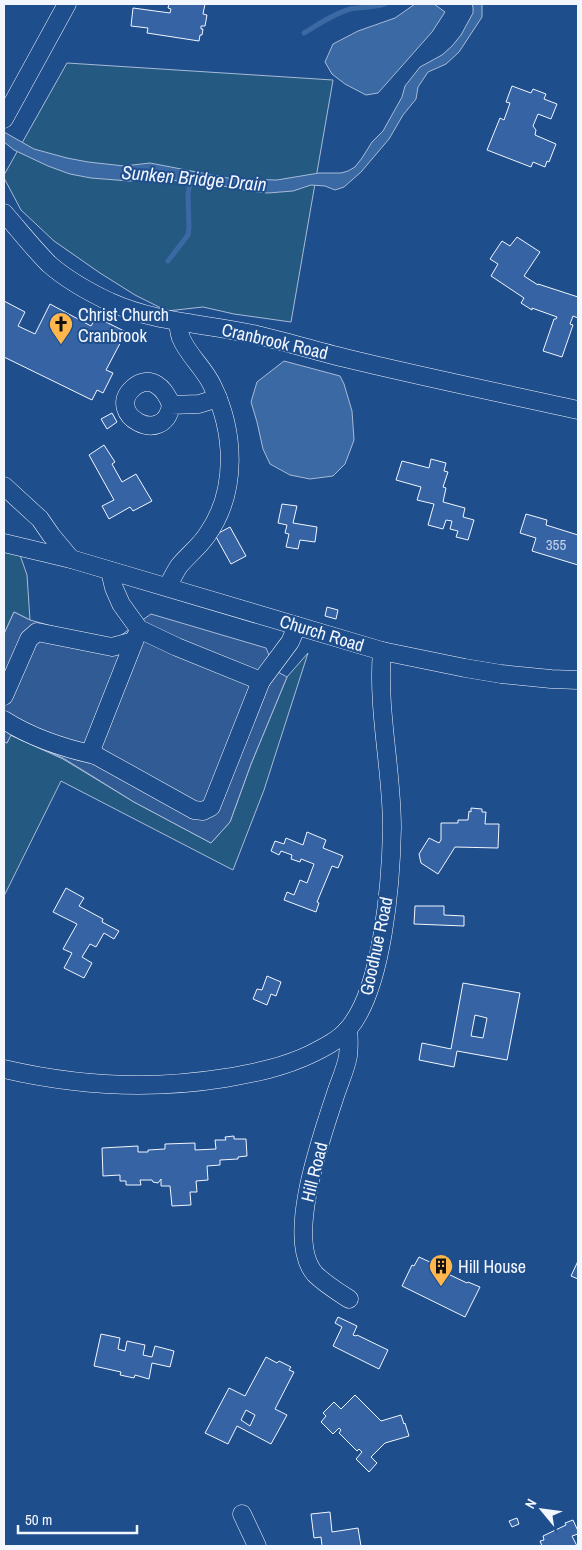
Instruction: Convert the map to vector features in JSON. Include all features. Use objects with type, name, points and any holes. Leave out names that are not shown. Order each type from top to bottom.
[{"type":"street","points":[[8,112],[67,4]]},
{"type":"street","name":"Cranbrook Road","points":[[4,213],[32,246],[62,275],[109,301],[136,313],[178,323],[215,327],[256,335],[346,358],[578,410]]},
{"type":"street","points":[[168,586],[179,567],[208,534],[223,502],[230,453],[230,440],[226,419],[212,383],[180,337],[178,323]]},
{"type":"street","points":[[171,405],[199,404],[218,398]]},
{"type":"street","points":[[4,486],[40,518],[51,535],[71,558]]},
{"type":"street","name":"Church Road","points":[[4,543],[71,558],[382,651],[483,671],[551,679],[578,680]]},
{"type":"street","points":[[95,756],[92,748],[137,635],[114,588],[110,571]]},
{"type":"street","points":[[4,720],[20,730],[66,749],[95,756],[194,810],[203,811],[210,807],[260,681],[290,642],[297,626]]},
{"type":"street","points":[[4,696],[29,639],[37,632],[112,647],[137,635],[177,646],[260,681]]},
{"type":"street","name":"Goodhue Road","points":[[4,1069],[46,1078],[126,1086],[206,1081],[272,1069],[299,1060],[335,1041],[348,1030],[364,1003],[371,980],[383,928],[389,882],[392,826],[380,685],[382,651]]},
{"type":"street","name":"Hill Road","points":[[348,1030],[348,1058],[310,1182],[304,1212],[303,1240],[307,1258],[314,1273],[330,1287],[349,1299]]},
{"type":"street","points":[[242,1514],[256,1546]]},
{"type":"shaded area","points":[[67,63],[333,80],[291,322],[234,314],[203,307],[167,311],[135,295],[100,273],[54,241],[21,210],[4,175]]},
{"type":"shaded area","points":[[4,552],[20,555],[27,575],[30,620],[14,612],[4,634]]},
{"type":"shaded area","points":[[14,612],[30,620],[102,640],[120,636],[151,614],[266,648],[276,671],[287,677],[251,764],[230,822],[211,843],[134,802],[63,758],[11,735],[7,743],[4,742],[4,634]]},
{"type":"shaded area","points":[[308,653],[264,790],[233,870],[61,781],[4,896],[4,742],[7,743],[10,735],[63,759],[134,802],[211,843],[230,822],[251,764],[287,677]]},
{"type":"water","points":[[415,4],[434,4],[445,12],[432,32],[378,93],[366,95],[345,84],[332,74],[325,62],[333,44],[358,31],[395,18]]},
{"type":"water","name":"Sunken Bridge Drain","points":[[472,4],[482,4],[482,17],[459,52],[446,64],[428,72],[418,87],[416,99],[403,115],[389,139],[361,172],[344,187],[335,190],[325,186],[311,185],[293,191],[268,193],[166,179],[129,181],[91,178],[70,174],[48,166],[14,150],[4,142],[4,132],[34,149],[67,158],[124,166],[150,163],[233,179],[277,180],[319,173],[341,173],[348,171],[355,167],[372,142],[383,131],[402,97],[405,86],[420,67],[442,55],[461,35],[473,13]]},
{"type":"water","points":[[284,361],[340,376],[344,384],[352,411],[354,440],[345,464],[333,476],[310,479],[290,475],[270,464],[263,449],[251,402],[257,382]]},
{"type":"building","points":[[169,4],[205,4],[203,14],[207,15],[205,26],[201,26],[201,29],[203,29],[199,41],[147,33],[148,28],[131,26],[133,8],[170,13]]},
{"type":"building","points":[[512,86],[531,93],[533,89],[546,94],[544,99],[557,104],[551,119],[538,114],[533,126],[536,130],[535,135],[556,144],[545,167],[533,162],[531,167],[487,150],[500,118],[504,120],[510,103],[506,102]]},
{"type":"building","points":[[517,237],[540,252],[524,276],[538,285],[578,297],[578,318],[573,316],[570,324],[573,325],[562,357],[543,351],[554,319],[557,317],[532,308],[532,310],[521,303],[524,298],[491,276],[498,264],[490,259],[502,241],[510,246]]},
{"type":"building","name":"Christ Church Cranbrook","points":[[4,301],[25,312],[18,326],[35,334],[50,304],[91,326],[96,317],[126,332],[106,370],[113,373],[103,393],[97,390],[92,400],[4,357]]},
{"type":"building","points":[[112,413],[117,422],[107,429],[101,419]]},
{"type":"building","points":[[104,445],[115,462],[112,464],[122,482],[136,474],[152,501],[133,511],[130,507],[109,519],[102,506],[114,500],[89,455]]},
{"type":"building","points":[[431,459],[446,463],[444,471],[448,472],[443,487],[446,488],[443,502],[465,508],[463,517],[474,520],[468,540],[456,537],[458,531],[450,529],[452,521],[446,520],[443,529],[428,525],[434,504],[417,500],[421,487],[396,480],[402,461],[429,468]]},
{"type":"building","points":[[282,504],[297,506],[293,523],[317,527],[315,542],[300,540],[298,549],[286,547],[289,534],[285,533],[287,525],[278,523]]},
{"type":"building","points":[[526,514],[547,520],[546,525],[578,535],[578,565],[532,551],[536,538],[520,533]]},
{"type":"building","points":[[230,527],[246,556],[231,564],[215,535]]},
{"type":"building","points":[[327,607],[338,610],[336,619],[325,616]]},
{"type":"building","points":[[471,808],[482,809],[482,812],[486,812],[485,824],[499,824],[498,848],[455,847],[438,874],[421,863],[419,854],[429,838],[439,843],[441,840],[441,823],[458,823],[458,820],[468,820]]},
{"type":"building","points":[[307,832],[326,840],[323,848],[343,856],[338,868],[332,866],[317,902],[319,903],[316,912],[284,900],[287,892],[294,895],[300,880],[307,883],[314,864],[301,859],[300,862],[291,859],[292,855],[281,851],[279,855],[271,851],[275,841],[284,844],[286,838],[303,845]]},
{"type":"building","points":[[66,888],[84,898],[79,906],[103,919],[102,922],[119,931],[114,939],[104,933],[96,947],[90,944],[82,957],[92,963],[84,978],[64,968],[72,953],[63,949],[77,924],[53,912]]},
{"type":"building","points":[[415,906],[444,906],[444,915],[464,916],[464,926],[414,924]]},
{"type":"building","points":[[267,976],[281,982],[276,996],[271,994],[267,1005],[253,999],[257,989],[262,990]]},
{"type":"building","points":[[463,983],[520,993],[507,1060],[457,1051],[454,1067],[419,1060],[422,1043],[451,1049]],"holes":[[[475,1015],[487,1018],[483,1038],[471,1036]]]},
{"type":"building","points":[[234,1136],[234,1139],[246,1139],[247,1156],[238,1157],[238,1159],[220,1160],[220,1165],[207,1166],[208,1180],[196,1181],[197,1192],[190,1192],[191,1205],[172,1206],[170,1186],[161,1186],[161,1179],[158,1183],[152,1180],[140,1180],[141,1185],[126,1185],[126,1181],[120,1181],[120,1175],[103,1176],[102,1148],[138,1146],[138,1152],[148,1152],[148,1150],[165,1149],[165,1144],[195,1143],[195,1150],[216,1149],[215,1140],[226,1140],[225,1137]]},
{"type":"building","name":"Hill House","points":[[419,1257],[432,1263],[431,1266],[480,1287],[465,1317],[402,1286],[412,1265],[414,1266]]},
{"type":"building","points":[[578,1261],[578,1279],[571,1276]]},
{"type":"building","points":[[338,1317],[357,1326],[353,1335],[357,1335],[388,1350],[379,1369],[333,1346],[342,1327],[335,1323]]},
{"type":"building","points":[[101,1334],[120,1338],[118,1349],[125,1351],[127,1341],[145,1345],[143,1355],[152,1357],[155,1346],[174,1351],[170,1367],[152,1363],[149,1379],[135,1375],[134,1378],[120,1375],[121,1372],[94,1366]]},
{"type":"building","points":[[266,1357],[291,1367],[289,1370],[294,1372],[275,1409],[287,1415],[271,1444],[237,1426],[228,1444],[205,1433],[229,1388],[245,1396]],"holes":[[[246,1410],[255,1415],[250,1426],[241,1420]]]},
{"type":"building","points":[[355,1395],[381,1421],[401,1415],[409,1436],[385,1443],[371,1457],[377,1463],[369,1472],[356,1459],[362,1452],[359,1449],[357,1451],[339,1433],[341,1430],[339,1428],[333,1434],[321,1422],[326,1416],[323,1413],[334,1402],[341,1409]]},
{"type":"building","points":[[330,1512],[332,1532],[358,1528],[361,1546],[322,1546],[321,1537],[314,1538],[311,1514]]},
{"type":"building","points":[[517,1518],[519,1524],[512,1527],[509,1521]]},
{"type":"building","points":[[573,1520],[578,1534],[572,1536],[577,1546],[542,1546],[540,1541],[544,1540],[543,1536]]},
{"type":"waterway","points":[[304,33],[344,11],[385,4]]},
{"type":"waterway","name":"Sunken Bridge Drain","points":[[168,261],[188,235],[188,194],[191,179]]},
{"type":"place","name":"Christ Church Cranbrook","points":[[61,345]]},
{"type":"place","name":"Hill House","points":[[441,1287]]}]
